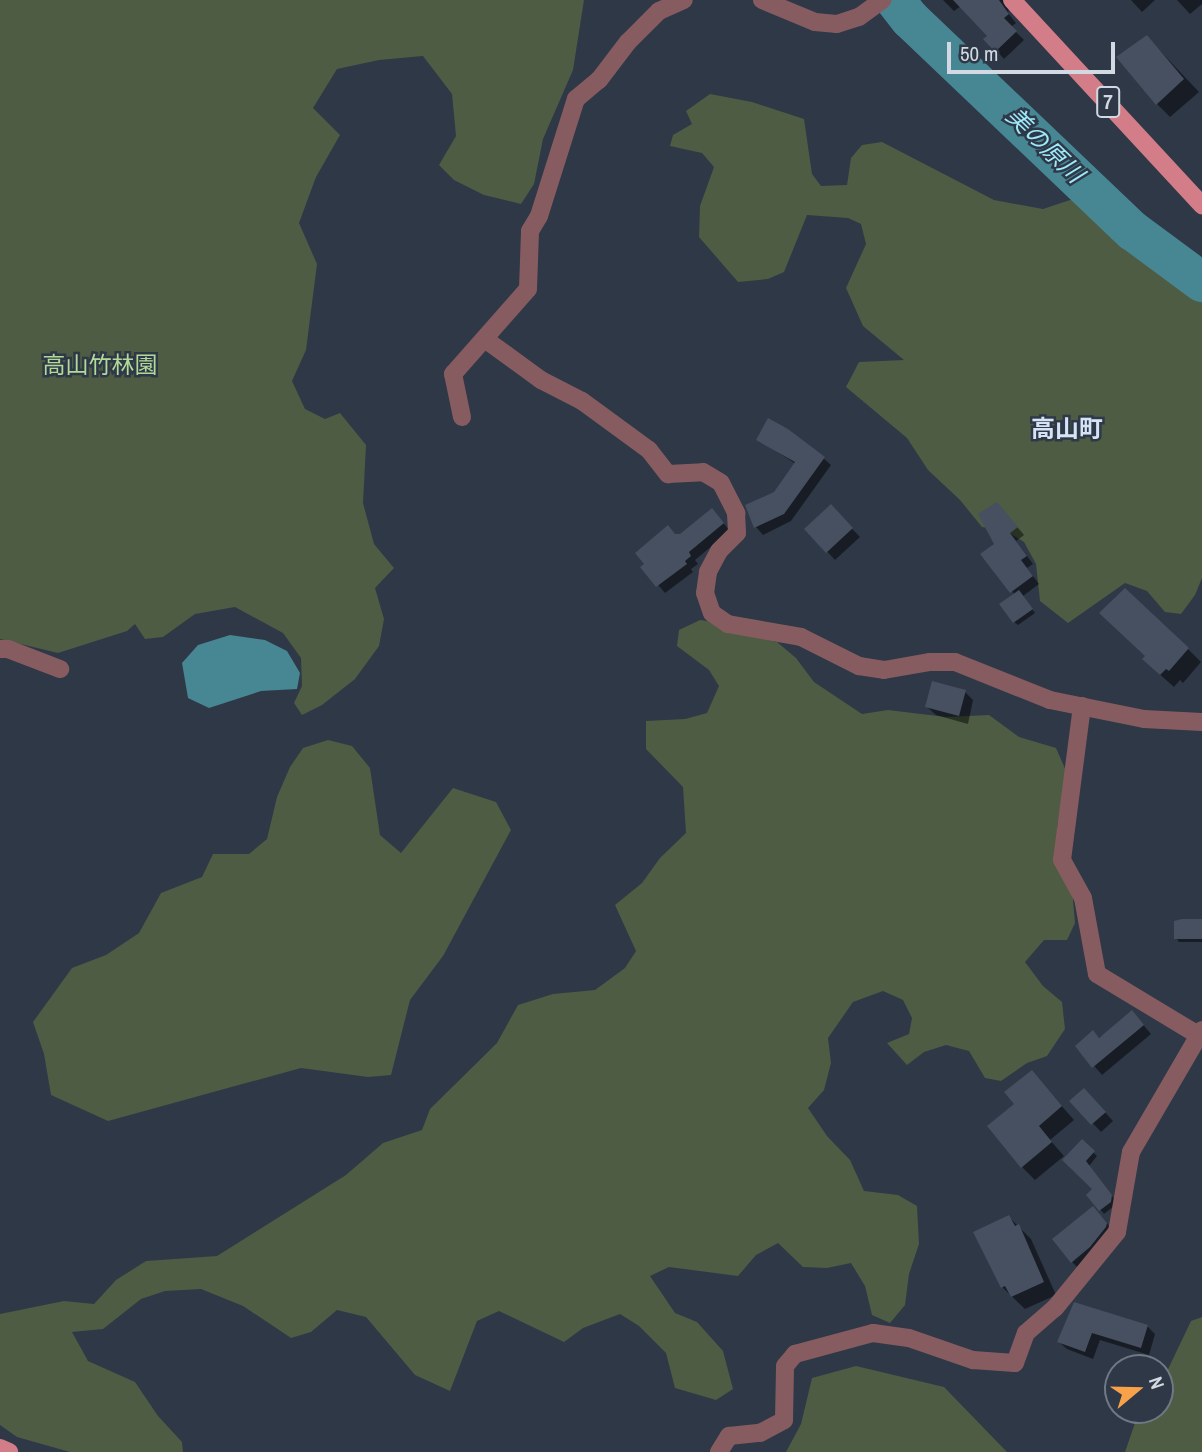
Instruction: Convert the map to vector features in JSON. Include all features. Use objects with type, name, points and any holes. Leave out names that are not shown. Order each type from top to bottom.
[{"type":"main road","name":"7","points":[[1012,0],[1202,205]]},
{"type":"main road","points":[[0,1448],[9,1452]]},
{"type":"street","points":[[462,417],[453,374],[486,340],[528,289],[530,230],[539,216],[576,99],[599,80],[657,6],[684,0]]},
{"type":"street","points":[[762,0],[815,22],[837,24],[859,17],[882,0]]},
{"type":"street","points":[[486,340],[541,380],[582,401],[649,450],[668,474],[703,472],[721,483],[736,513],[737,533],[719,551],[708,572],[705,593],[712,613],[728,624],[801,637],[859,666],[884,670],[930,662],[955,663],[1051,700],[1144,719],[1202,722]]},
{"type":"street","points":[[0,649],[8,649],[60,669]]},
{"type":"street","points":[[719,1452],[729,1436],[760,1433],[784,1420],[785,1366],[795,1354],[873,1333],[909,1338],[973,1360],[1015,1363],[1026,1333],[1055,1308],[1117,1232],[1131,1152],[1200,1033],[1097,974],[1083,898],[1062,860],[1083,706]]},
{"type":"green space","name":"高山竹林園","points":[[0,0],[584,0],[573,70],[543,139],[534,184],[521,204],[484,195],[454,180],[439,165],[456,136],[452,94],[423,56],[379,60],[337,69],[313,108],[340,135],[316,177],[299,223],[317,264],[306,350],[292,381],[305,409],[325,419],[340,413],[366,445],[363,503],[374,544],[394,568],[375,588],[384,619],[379,646],[355,679],[322,705],[302,715],[294,703],[302,686],[301,658],[283,633],[235,607],[195,614],[163,637],[145,639],[135,624],[127,631],[58,653],[0,639]]},
{"type":"green space","points":[[710,94],[752,102],[804,119],[812,174],[821,186],[847,185],[851,158],[862,145],[882,142],[994,200],[1043,209],[1082,196],[1118,228],[1202,290],[1202,578],[1195,595],[1181,614],[1165,612],[1147,591],[1125,583],[1068,623],[1040,601],[1036,564],[1024,542],[1006,531],[982,527],[960,500],[928,470],[907,438],[846,387],[859,362],[904,360],[863,326],[846,288],[866,244],[861,224],[848,218],[807,215],[784,272],[768,279],[738,282],[699,237],[700,206],[714,167],[702,153],[670,146],[673,135],[692,124],[686,111]]},
{"type":"green space","points":[[700,620],[714,622],[727,631],[777,642],[796,658],[814,682],[862,714],[888,710],[946,717],[989,715],[1019,737],[1056,748],[1067,773],[1057,827],[1058,864],[1072,888],[1075,923],[1067,940],[1044,940],[1025,962],[1043,986],[1062,1002],[1065,1029],[1047,1056],[1027,1063],[1001,1081],[985,1078],[969,1051],[946,1045],[924,1052],[907,1065],[887,1043],[909,1034],[912,1018],[903,1000],[883,991],[853,1002],[828,1038],[831,1063],[824,1090],[808,1108],[827,1136],[850,1160],[864,1191],[898,1195],[917,1206],[919,1244],[909,1274],[905,1305],[890,1323],[872,1315],[865,1286],[851,1263],[827,1268],[803,1267],[778,1243],[756,1255],[738,1276],[669,1267],[650,1276],[675,1313],[697,1322],[723,1351],[733,1389],[716,1400],[675,1388],[666,1353],[639,1326],[620,1314],[583,1328],[564,1342],[499,1311],[477,1321],[450,1391],[415,1375],[366,1317],[337,1310],[311,1332],[291,1338],[243,1306],[201,1289],[165,1291],[141,1299],[103,1329],[72,1332],[88,1361],[135,1382],[158,1416],[182,1442],[183,1452],[70,1452],[17,1437],[0,1425],[0,1314],[64,1301],[94,1304],[116,1280],[146,1261],[217,1256],[346,1175],[383,1143],[422,1130],[430,1109],[497,1043],[518,1005],[553,994],[595,990],[625,968],[636,951],[615,905],[642,883],[660,858],[686,833],[683,787],[646,749],[646,721],[685,719],[707,713],[719,686],[709,670],[677,646],[679,630]]},
{"type":"green space","points":[[328,740],[352,746],[370,768],[380,835],[401,853],[453,788],[496,802],[511,830],[443,956],[410,1000],[391,1075],[368,1077],[301,1068],[108,1121],[51,1095],[44,1054],[33,1022],[72,968],[106,955],[139,933],[161,893],[202,877],[213,854],[249,854],[267,839],[277,797],[290,767],[303,748]]},
{"type":"green space","points":[[1202,1317],[1202,1452],[1125,1452],[1135,1424],[1174,1424],[1174,1357],[1191,1321]]},
{"type":"green space","points":[[856,1366],[944,1387],[1007,1452],[786,1452],[801,1424],[812,1378]]},
{"type":"water","points":[[230,635],[265,640],[287,651],[300,673],[297,689],[261,691],[209,708],[188,698],[182,663],[198,645]]},
{"type":"building","points":[[953,0],[999,0],[1009,14],[1004,18],[1017,31],[995,52],[983,39],[987,36]]},
{"type":"building","points":[[1147,35],[1184,79],[1156,105],[1116,57]]},
{"type":"building","points":[[768,418],[788,429],[825,457],[784,514],[754,528],[745,505],[774,492],[795,462],[756,440]]},
{"type":"building","points":[[997,502],[1018,527],[1010,533],[1027,556],[1021,560],[1033,576],[1010,593],[980,554],[994,544],[978,514]]},
{"type":"building","points":[[831,504],[853,528],[826,553],[804,529]]},
{"type":"building","points":[[712,508],[724,523],[689,552],[691,556],[685,561],[687,564],[656,587],[640,567],[644,564],[635,553],[668,525],[675,534],[680,534]]},
{"type":"building","points":[[1125,588],[1189,648],[1169,671],[1166,669],[1160,675],[1142,659],[1145,656],[1099,613]]},
{"type":"building","points":[[1019,590],[1033,609],[1013,623],[999,604]]},
{"type":"building","points":[[932,681],[966,690],[959,716],[925,707]]},
{"type":"building","points":[[1202,919],[1202,939],[1174,939],[1174,921]]},
{"type":"building","points":[[1132,1010],[1144,1025],[1092,1068],[1075,1046],[1093,1030],[1099,1038]]},
{"type":"building","points":[[1032,1070],[1062,1106],[1039,1126],[1052,1142],[1021,1168],[987,1126],[1014,1104],[1004,1092]]},
{"type":"building","points":[[1084,1088],[1106,1112],[1091,1125],[1069,1101]]},
{"type":"building","points":[[1082,1139],[1095,1151],[1086,1161],[1112,1195],[1111,1202],[1099,1211],[1086,1195],[1092,1189],[1062,1160]]},
{"type":"building","points":[[1093,1206],[1107,1223],[1106,1227],[1090,1247],[1071,1263],[1052,1239]]},
{"type":"building","points":[[1009,1215],[1015,1226],[1019,1224],[1044,1282],[1011,1297],[1005,1286],[1001,1288],[973,1232]]},
{"type":"building","points":[[1074,1302],[1148,1325],[1141,1348],[1092,1333],[1085,1352],[1057,1342]]},
{"type":"waterway","name":"美の原川","points":[[895,0],[910,19],[1133,231],[1202,282]]},
{"type":"district","name":"高山町","points":[[1067,429]]}]
